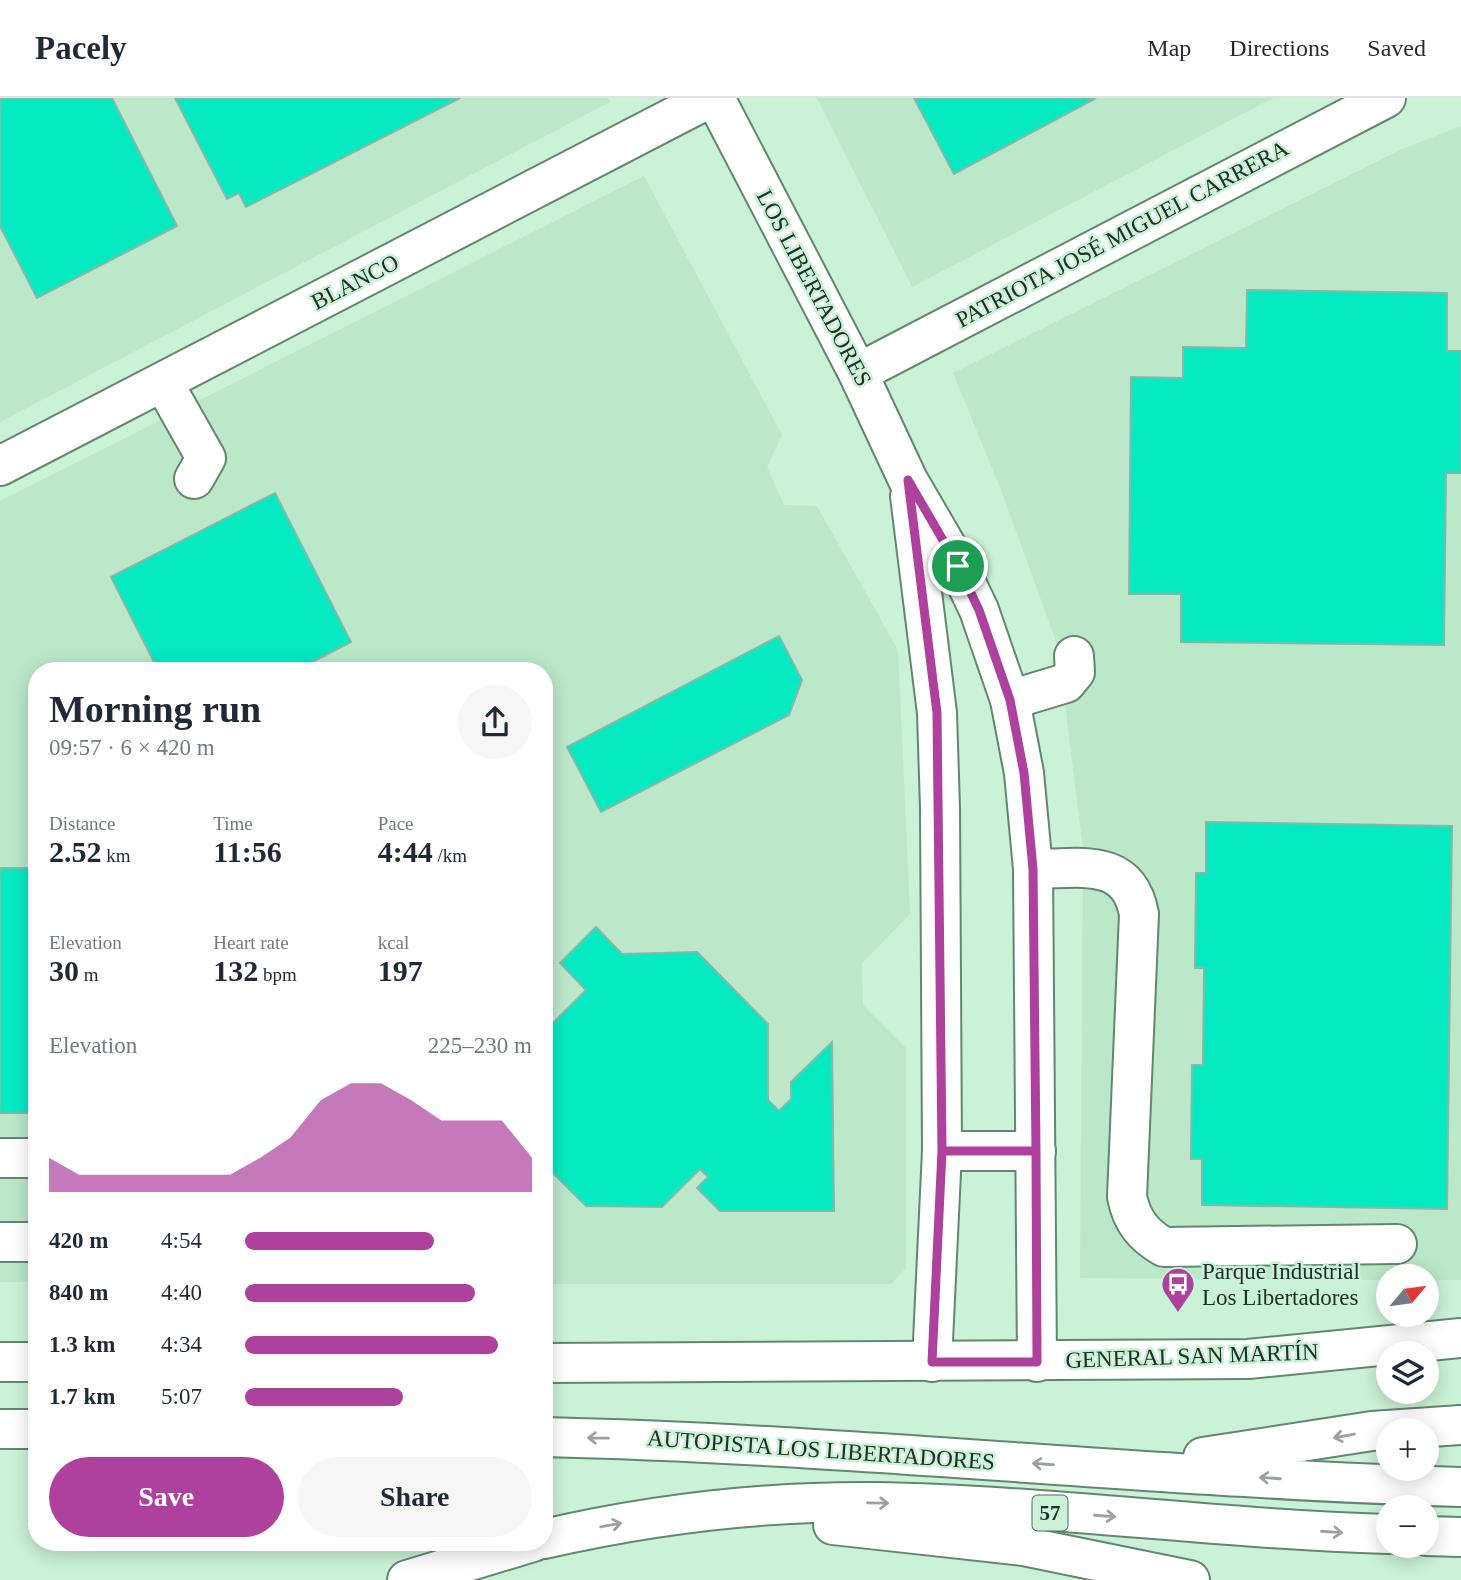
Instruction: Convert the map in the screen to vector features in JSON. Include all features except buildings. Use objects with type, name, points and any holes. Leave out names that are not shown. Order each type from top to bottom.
[{"type":"main road","name":"LOS LIBERTADORES","points":[[712,98],[858,373],[908,480],[934,522],[979,610],[1010,700],[1024,773],[1033,869],[1037,1362]]},
{"type":"main road","name":"BLANCO","points":[[0,466],[712,98]]},
{"type":"main road","name":"PATRIOTA JOSÉ MIGUEL CARRERA","points":[[858,373],[1328,111],[1386,98]]},
{"type":"main road","points":[[163,382],[206,458],[194,479]]},
{"type":"main road","name":"LOS LIBERTADORES","points":[[908,480],[937,713],[942,1151],[932,1362]]},
{"type":"main road","points":[[1010,700],[1066,683],[1075,672],[1074,656]]},
{"type":"main road","points":[[1033,869],[1106,869],[1124,881],[1136,899],[1139,914],[1127,1197],[1137,1226],[1164,1247],[1397,1244]]},
{"type":"main road","points":[[942,1151],[1036,1151]]},
{"type":"main road","points":[[0,1158],[28,1158]]},
{"type":"main road","points":[[0,1242],[28,1242]]},
{"type":"main road","name":"GENERAL SAN MARTÍN","points":[[553,1363],[1248,1359],[1461,1338]]},
{"type":"main road","points":[[0,1362],[28,1362]]},
{"type":"main road","name":"AUTOPISTA LOS LIBERTADORES","points":[[1097,1468],[1264,1450],[1372,1431],[1461,1425]]},
{"type":"main road","points":[[0,1429],[28,1429]]},
{"type":"main road","name":"AUTOPISTA LOS LIBERTADORES","points":[[553,1437],[759,1443],[1097,1468],[1461,1487]]},
{"type":"main road","name":"AUTOPISTA LOS LIBERTADORES","points":[[553,1537],[656,1517],[766,1505],[874,1502],[1376,1533]]},
{"type":"main road","name":"AUTOPISTA LOS LIBERTADORES","points":[[656,1517],[803,1522],[974,1538],[1190,1580]]},
{"type":"main road","points":[[1439,1536],[1461,1537]]},
{"type":"main road","points":[[407,1580],[503,1551]]},
{"type":"shaded area","points":[[0,98],[608,98],[610,102],[0,422]]},
{"type":"shaded area","points":[[817,98],[1273,98],[912,287]]},
{"type":"shaded area","points":[[1461,126],[1461,1280],[1439,1280],[1439,1264],[1376,1264],[1376,1280],[1080,1278],[1083,849],[1058,647],[1001,490],[953,373],[1400,150]]},
{"type":"shaded area","points":[[644,176],[782,435],[767,467],[784,505],[817,506],[898,650],[910,914],[862,963],[863,1005],[906,1048],[906,1268],[891,1284],[553,1284],[553,662],[28,662],[28,1282],[0,1282],[0,501]]},
{"type":"place","name":"Parque Industrial Los Libertadores","points":[[1178,1314]]},
{"type":"route","points":[[958,566],[908,480],[927,613],[937,713],[942,1151],[1036,1151],[1037,1362],[932,1362],[942,1151],[1036,1151],[1033,869],[1024,773],[1010,700],[979,610],[958,566]]}]
